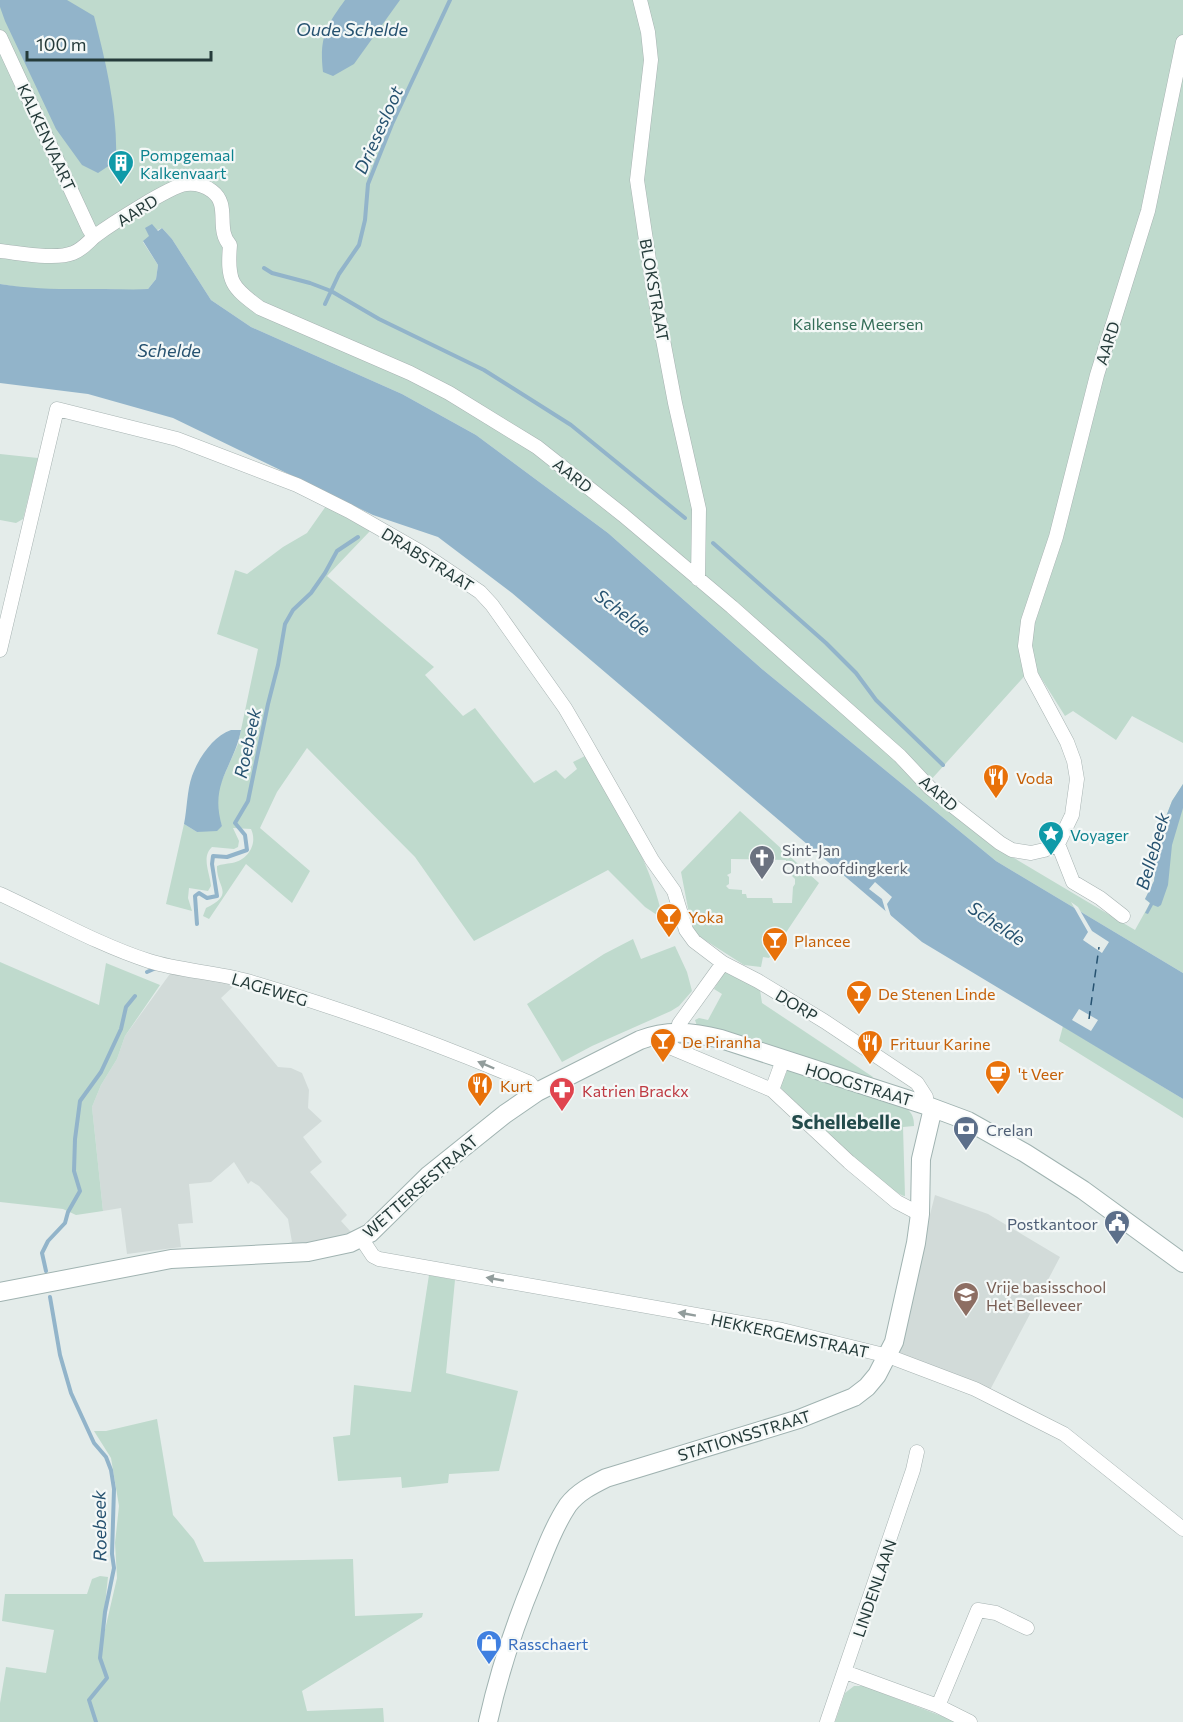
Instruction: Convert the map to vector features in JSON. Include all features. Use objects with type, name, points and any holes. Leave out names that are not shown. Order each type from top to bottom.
[{"type":"main road","name":"HOOGSTRAAT","points":[[640,1040],[655,1034],[674,1032],[696,1033],[721,1039],[929,1106],[968,1121],[1025,1153],[1083,1190],[1183,1263]]},
{"type":"main road","name":"WETTERSESTRAAT","points":[[0,1292],[171,1259],[308,1252],[342,1246],[361,1238],[380,1224],[429,1175],[493,1123],[537,1092],[640,1040]]},
{"type":"main road","name":"STATIONSSTRAAT","points":[[488,1722],[497,1681],[521,1609],[559,1522],[569,1504],[579,1493],[613,1475],[799,1419],[854,1396],[867,1387],[888,1356],[894,1342],[920,1214],[921,1159],[929,1106]]},
{"type":"street","name":"BLOKSTRAAT","points":[[640,0],[648,32],[651,60],[638,180],[655,298],[675,403],[699,509],[698,579]]},
{"type":"street","name":"KALKENVAART","points":[[0,37],[88,229],[94,237]]},
{"type":"street","name":"AARD","points":[[0,251],[71,254],[176,186],[196,183],[211,190],[221,203],[223,236],[230,245],[228,267],[234,287],[247,299],[260,308],[410,373],[506,427],[623,514],[886,744],[930,788],[1000,843],[1012,850],[1038,853],[1058,844],[1072,815],[1077,779],[1074,761],[1067,742],[1031,675],[1025,646],[1028,621],[1056,537],[1097,375],[1149,211],[1183,42]]},
{"type":"street","name":"DRABSTRAAT","points":[[0,650],[57,409],[177,439],[297,485],[357,515],[419,551],[480,592],[492,605],[565,708],[652,860],[674,891],[686,930],[694,941],[723,963]]},
{"type":"street","points":[[1058,844],[1073,882],[1101,898],[1123,916]]},
{"type":"street","name":"LAGEWEG","points":[[0,894],[151,962],[240,979],[388,1028],[530,1083],[537,1092]]},
{"type":"street","points":[[723,963],[679,1023],[674,1032],[672,1048],[772,1090],[889,1196],[920,1214]]},
{"type":"street","name":"DORP","points":[[723,963],[758,981],[824,1021],[917,1083],[929,1106]]},
{"type":"street","points":[[772,1090],[783,1060]]},
{"type":"street","name":"HEKKERGEMSTRAAT","points":[[361,1238],[373,1256],[379,1259],[797,1333],[888,1356],[975,1389],[1064,1434],[1183,1530]]},
{"type":"street","name":"LINDENLAAN","points":[[827,1722],[913,1470],[917,1452]]},
{"type":"street","points":[[938,1706],[978,1610],[996,1612],[1027,1628]]},
{"type":"street","points":[[845,1672],[938,1706],[970,1722]]},
{"type":"shaded area","points":[[172,971],[237,983],[221,998],[278,1067],[291,1068],[302,1073],[309,1090],[308,1108],[322,1121],[303,1137],[322,1162],[310,1172],[347,1215],[341,1221],[351,1232],[318,1245],[284,1244],[292,1242],[288,1219],[259,1186],[251,1181],[248,1184],[234,1162],[211,1182],[189,1184],[193,1223],[178,1224],[181,1247],[127,1254],[121,1208],[103,1211],[92,1107],[101,1085],[117,1059],[125,1036]]},
{"type":"shaded area","name":"Vrije basisschool Het Belleveer","points":[[935,1195],[988,1214],[1060,1257],[990,1390],[895,1351]]},
{"type":"green space","name":"Kalkense Meersen","points":[[0,0],[1183,0],[1183,743],[1132,716],[1116,740],[1073,711],[1065,716],[1038,673],[1030,670],[929,782],[1009,855],[1135,930],[1150,903],[1145,899],[1154,881],[1162,827],[1172,801],[1183,784],[1183,973],[996,861],[762,669],[608,533],[476,435],[402,394],[251,327],[211,300],[172,239],[162,228],[149,234],[143,242],[158,265],[156,279],[148,289],[129,291],[111,289],[36,290],[0,284]]},
{"type":"green space","points":[[0,454],[38,458],[23,519],[16,523],[0,520]]},
{"type":"green space","points":[[326,506],[370,531],[327,576],[434,667],[425,675],[463,716],[475,708],[534,783],[556,770],[565,779],[577,769],[573,762],[587,755],[648,870],[661,911],[657,915],[645,907],[608,870],[474,941],[415,857],[307,748],[277,792],[260,828],[310,871],[292,903],[246,864],[209,919],[203,916],[206,908],[215,903],[222,894],[217,866],[243,859],[252,846],[251,829],[233,828],[239,841],[238,847],[234,849],[212,847],[209,851],[207,865],[211,886],[208,891],[189,888],[188,898],[192,911],[166,904],[184,824],[197,832],[222,826],[218,815],[218,789],[238,744],[258,649],[217,634],[235,570],[247,574],[283,547],[307,533]]},
{"type":"green space","points":[[740,811],[819,883],[769,958],[763,957],[761,967],[744,965],[697,935],[691,924],[681,872]],"holes":[[[731,859],[786,860],[786,866],[792,866],[791,875],[795,879],[792,903],[773,903],[772,898],[747,898],[746,894],[742,894],[742,890],[729,889],[726,886],[729,884],[727,875],[731,873]]]},
{"type":"green space","points":[[633,939],[641,959],[675,946],[687,972],[692,991],[679,1006],[671,1011],[562,1062],[527,1004],[604,954]]},
{"type":"green space","points":[[0,962],[99,1005],[106,963],[160,985],[125,1036],[117,1059],[101,1085],[92,1107],[103,1211],[76,1215],[63,1209],[0,1202]]},
{"type":"green space","points":[[731,972],[760,990],[762,1003],[873,1077],[870,1080],[697,1026],[695,1020],[699,1018],[708,1020],[722,994],[714,989],[724,973]]},
{"type":"green space","points":[[1063,1026],[1183,1099],[1183,1118],[1059,1041]]},
{"type":"green space","points":[[788,1069],[906,1108],[910,1112],[914,1126],[903,1127],[905,1196],[896,1192],[863,1166],[780,1087]]},
{"type":"green space","points":[[429,1275],[455,1280],[446,1373],[518,1391],[499,1471],[449,1474],[448,1483],[402,1488],[401,1477],[338,1481],[333,1437],[350,1435],[354,1385],[411,1392]]},
{"type":"green space","points":[[157,1419],[173,1515],[194,1540],[204,1562],[353,1559],[355,1616],[423,1613],[422,1617],[302,1691],[307,1711],[383,1708],[384,1722],[0,1722],[0,1703],[6,1667],[46,1673],[54,1630],[2,1621],[5,1594],[87,1594],[92,1579],[100,1576],[108,1577],[100,1651],[117,1578],[115,1543],[119,1506],[111,1458],[94,1431],[106,1431]]},
{"type":"green space","points":[[854,1686],[864,1686],[957,1722],[835,1722],[845,1693]]},
{"type":"water","points":[[0,0],[67,0],[94,16],[110,88],[116,143],[116,161],[98,173],[82,165],[56,129],[5,21]]},
{"type":"water","name":"Oude Schelde","points":[[345,0],[400,0],[354,64],[333,76],[323,72],[323,41],[333,17]]},
{"type":"water","name":"Schelde","points":[[152,224],[158,231],[162,228],[172,239],[211,300],[251,327],[402,394],[476,435],[608,533],[762,669],[996,861],[1183,973],[1183,1099],[922,942],[512,593],[438,537],[373,515],[173,418],[88,394],[0,383],[0,284],[52,289],[148,289],[156,279],[158,265],[143,241],[149,236],[145,228]]},
{"type":"water","points":[[231,730],[241,730],[220,786],[219,811],[222,826],[217,831],[197,832],[184,824],[192,776],[207,749],[218,737]]},
{"type":"water","points":[[1183,784],[1183,808],[1172,845],[1168,885],[1161,905],[1158,907],[1153,905],[1148,914],[1145,913],[1150,903],[1145,899],[1154,881],[1162,827],[1172,801]]},
{"type":"pier","points":[[875,882],[892,897],[887,904],[892,920],[887,916],[882,899],[869,889]]},
{"type":"pier","points":[[1071,902],[1078,907],[1092,931],[1109,942],[1102,953],[1083,940],[1088,932]]},
{"type":"pier","points":[[1079,1009],[1098,1020],[1091,1031],[1072,1020]]},
{"type":"waterway","name":"Driesesloot","points":[[325,304],[339,274],[359,245],[365,220],[368,184],[392,124],[450,0]]},
{"type":"waterway","points":[[264,268],[272,273],[331,291],[379,319],[484,370],[571,425],[685,518]]},
{"type":"waterway","name":"Roebeek","points":[[197,924],[195,896],[199,893],[207,898],[217,896],[213,856],[227,857],[247,850],[245,835],[235,823],[248,801],[285,624],[293,610],[311,593],[337,551],[358,537]]},
{"type":"waterway","points":[[713,543],[826,643],[856,673],[876,700],[943,765]]},
{"type":"waterway","name":"Roebeek","points":[[147,972],[156,968]]},
{"type":"waterway","name":"Roebeek","points":[[46,1271],[42,1253],[48,1241],[65,1223],[68,1212],[80,1191],[74,1171],[80,1101],[101,1072],[121,1029],[126,1007],[135,996]]},
{"type":"waterway","name":"Roebeek","points":[[50,1297],[60,1355],[71,1393],[94,1443],[106,1457],[114,1489],[112,1554],[114,1568],[105,1612],[100,1658],[107,1678],[89,1700],[96,1722]]},
{"type":"ferry route","points":[[1089,1019],[1099,947]]},
{"type":"place","name":"Pompgemaal Kalkenvaart","points":[[121,186]]},
{"type":"place","name":"Voda","points":[[996,800]]},
{"type":"place","name":"Voyager","points":[[1051,857]]},
{"type":"place","name":"Sint-Jan Onthoofdingkerk","points":[[762,881]]},
{"type":"place","name":"Yoka","points":[[669,939]]},
{"type":"place","name":"Plancee","points":[[775,963]]},
{"type":"place","name":"De Stenen Linde","points":[[859,1016]]},
{"type":"place","name":"De Piranha","points":[[663,1064]]},
{"type":"place","name":"Frituur Karine","points":[[870,1066]]},
{"type":"place","name":"'t Veer","points":[[998,1096]]},
{"type":"place","name":"Kurt","points":[[480,1108]]},
{"type":"place","name":"Katrien Brackx","points":[[562,1113]]},
{"type":"place","name":"Crelan","points":[[966,1152]]},
{"type":"place","name":"Postkantoor","points":[[1117,1246]]},
{"type":"place","name":"Vrije basisschool Het Belleveer","points":[[966,1318]]},
{"type":"place","name":"Rasschaert","points":[[489,1666]]},
{"type":"district","name":"Schellebelle","points":[[846,1121]]},
{"type":"water label","name":"Bellebeek","points":[[1152,851]]}]
